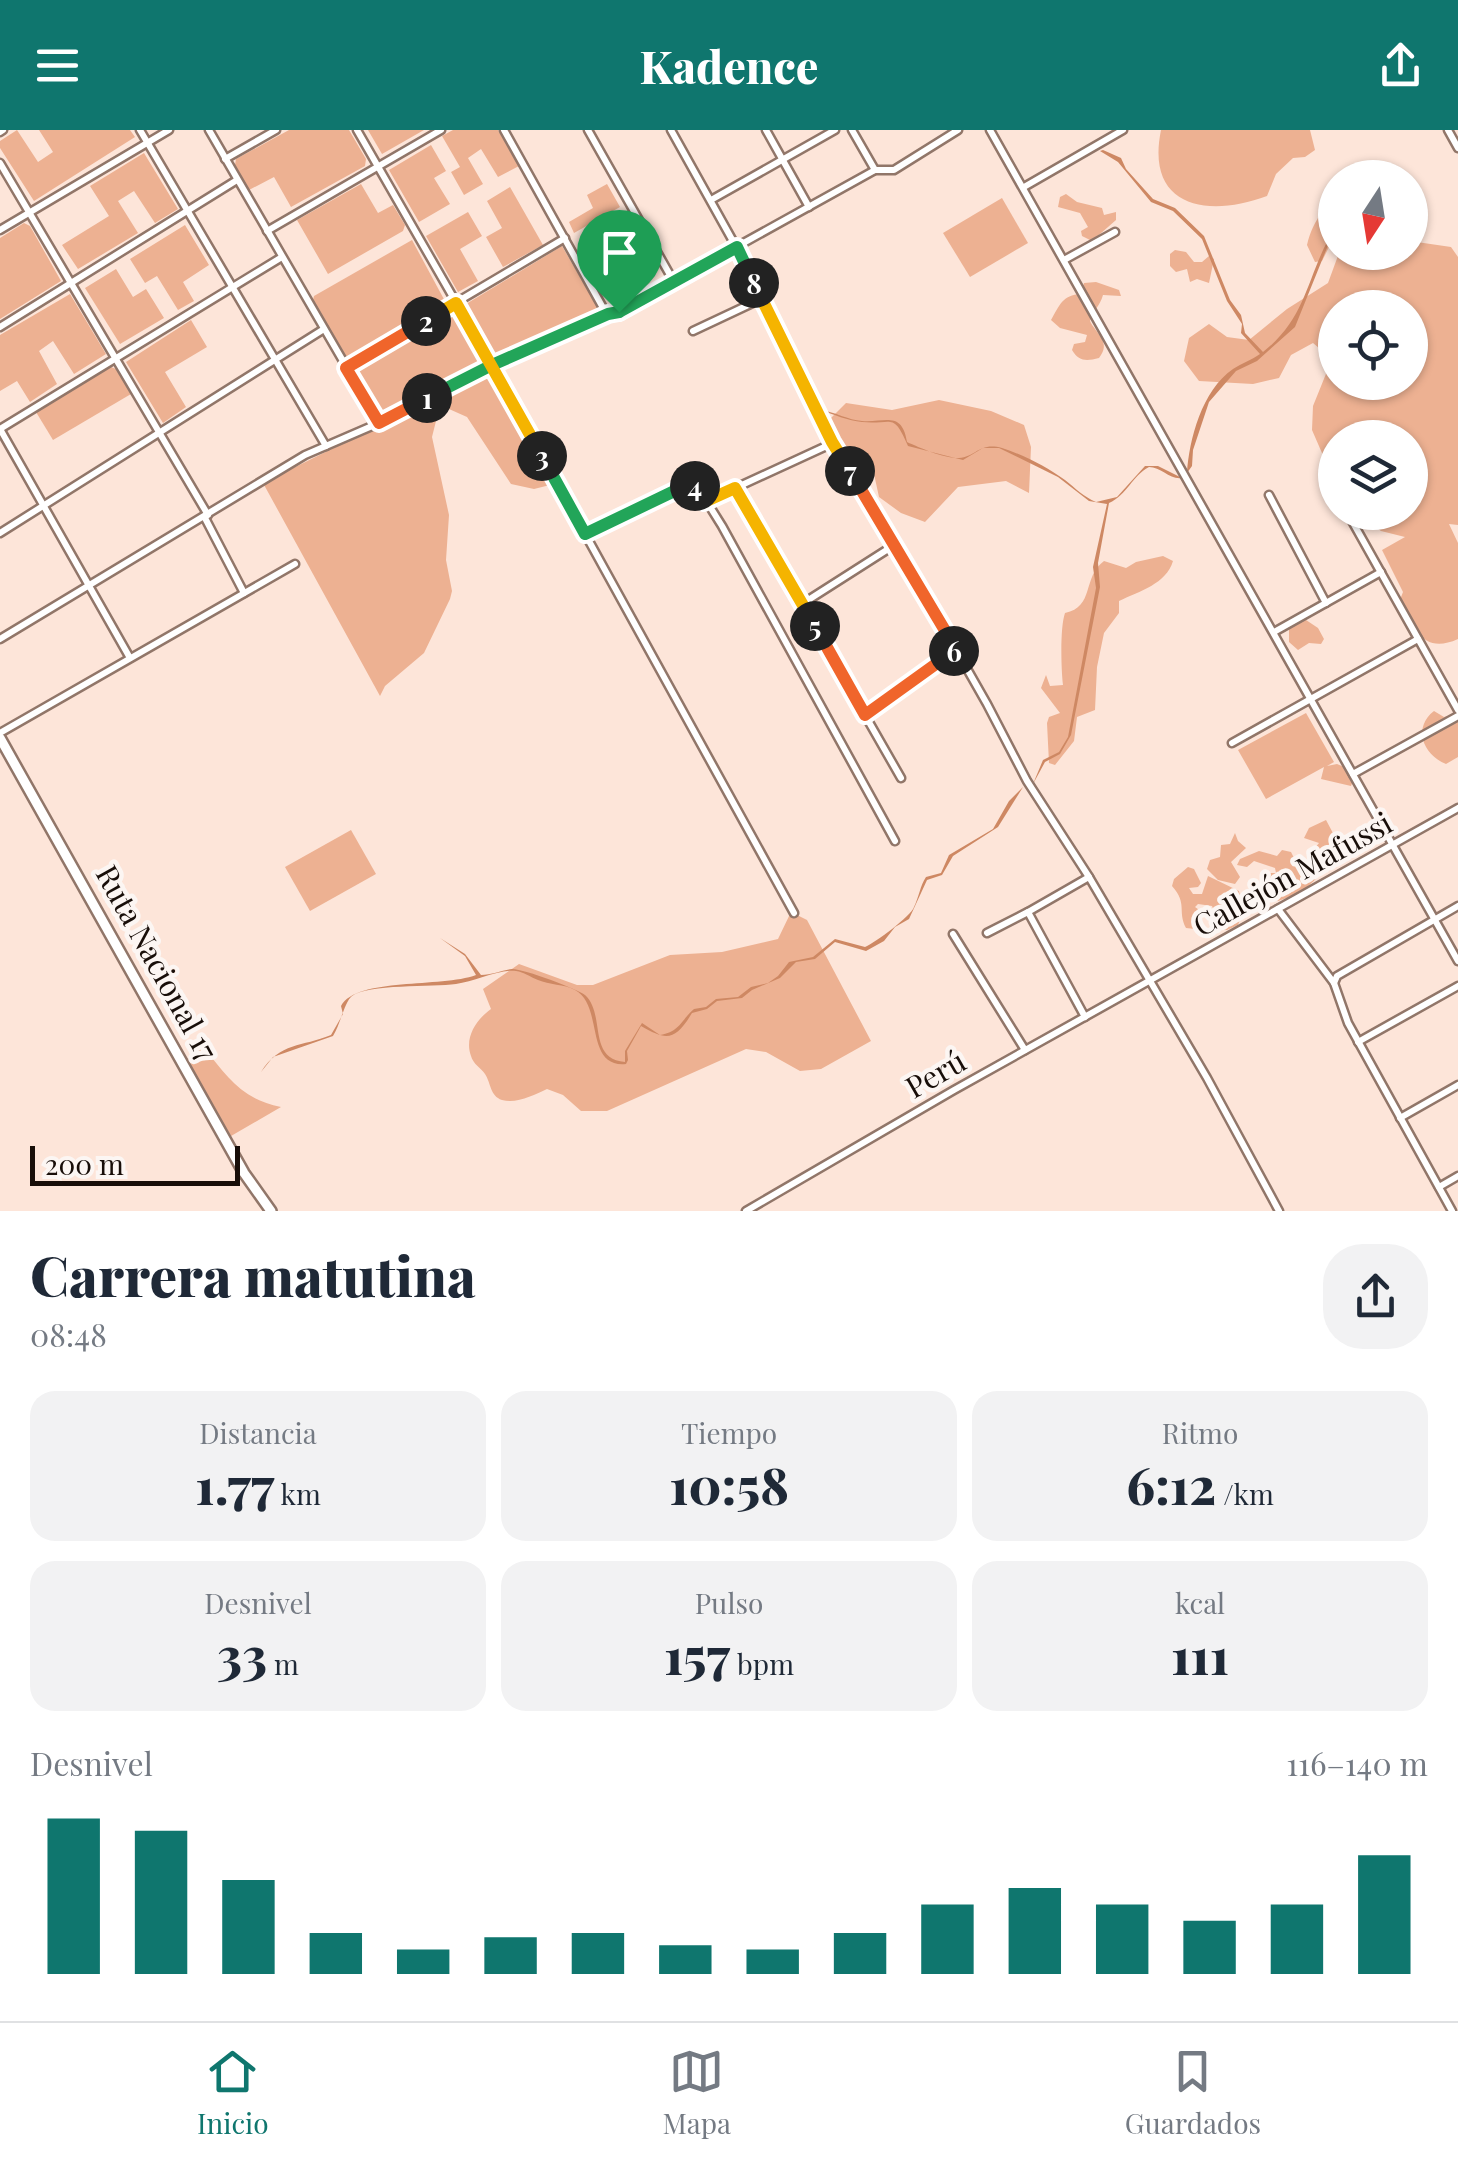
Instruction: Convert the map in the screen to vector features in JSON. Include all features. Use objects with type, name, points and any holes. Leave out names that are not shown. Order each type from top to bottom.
[{"type":"street","points":[[140,130],[326,446]]},
{"type":"street","points":[[0,230],[169,130]]},
{"type":"street","points":[[208,130],[379,423]]},
{"type":"street","points":[[225,159],[276,130]]},
{"type":"street","points":[[357,130],[492,365],[794,913]]},
{"type":"street","points":[[267,231],[441,130]]},
{"type":"street","points":[[504,130],[608,314]]},
{"type":"street","points":[[588,130],[674,282]]},
{"type":"street","points":[[672,130],[737,247],[832,442],[896,544],[1027,781],[1089,876],[1237,1130],[1279,1211]]},
{"type":"street","points":[[766,130],[810,207]]},
{"type":"street","points":[[710,200],[836,130]]},
{"type":"street","points":[[852,130],[875,170]]},
{"type":"street","points":[[0,639],[276,472],[492,365],[619,312],[875,170],[894,170],[958,130]]},
{"type":"street","points":[[990,130],[1458,961]]},
{"type":"street","points":[[1024,187],[1123,130]]},
{"type":"street","points":[[1448,130],[1458,148]]},
{"type":"street","points":[[0,163],[160,432],[207,516],[244,594]]},
{"type":"street","points":[[0,327],[237,179]]},
{"type":"street","points":[[1064,260],[1115,232]]},
{"type":"street","points":[[346,368],[565,238]]},
{"type":"street","points":[[130,658],[0,428],[282,257]]},
{"type":"street","points":[[693,332],[761,299]]},
{"type":"street","points":[[0,533],[324,329]]},
{"type":"street","points":[[704,502],[832,442]]},
{"type":"street","points":[[585,534],[689,484],[697,486],[896,841]]},
{"type":"street","points":[[735,488],[900,778]]},
{"type":"street","points":[[1269,495],[1326,603]]},
{"type":"street","points":[[1354,774],[1458,713],[1357,530]]},
{"type":"street","points":[[802,604],[896,544]]},
{"type":"street","points":[[0,736],[295,564]]},
{"type":"street","points":[[1274,632],[1381,572]]},
{"type":"street","points":[[1232,744],[1418,639]]},
{"type":"street","points":[[865,715],[956,649]]},
{"type":"street","name":"Ruta Nacional 17","points":[[0,736],[244,1173],[271,1211]]},
{"type":"street","name":"Callejón Mafussi","points":[[1150,981],[1458,808]]},
{"type":"street","points":[[987,933],[1089,876]]},
{"type":"street","points":[[1334,983],[1337,976],[1458,906]]},
{"type":"street","points":[[1278,909],[1334,983],[1358,1042],[1452,1211]]},
{"type":"street","points":[[1028,912],[1085,1018]]},
{"type":"street","points":[[953,934],[1025,1050]]},
{"type":"street","name":"Perú","points":[[746,1211],[1150,981]]},
{"type":"street","points":[[1358,1042],[1458,986]]},
{"type":"street","points":[[1400,1118],[1458,1085]]},
{"type":"street","points":[[1439,1187],[1458,1176]]},
{"type":"shaded area","points":[[17,130],[38,162],[53,152],[39,130],[130,130],[135,137],[34,201],[0,148],[0,141]]},
{"type":"shaded area","points":[[289,130],[349,130],[366,159],[365,166],[291,207],[274,177],[249,190],[235,165],[236,159]]},
{"type":"shaded area","points":[[368,130],[424,130],[382,154]]},
{"type":"shaded area","points":[[453,130],[498,130],[519,166],[498,177],[481,149],[468,158],[483,184],[464,195],[451,172],[460,167],[442,136]]},
{"type":"shaded area","points":[[1161,130],[1310,130],[1315,150],[1305,157],[1293,158],[1276,174],[1267,196],[1245,203],[1203,205],[1172,191],[1163,176],[1159,156]]},
{"type":"shaded area","points":[[431,145],[446,171],[434,178],[450,204],[419,222],[389,170]]},
{"type":"shaded area","points":[[1100,151],[1121,158],[1153,199],[1175,208],[1204,236],[1230,300],[1241,315],[1245,333],[1263,352],[1290,324],[1318,262],[1295,327],[1257,361],[1236,371],[1209,402],[1187,473],[1194,431],[1205,402],[1222,378],[1260,354],[1241,333],[1242,324],[1227,301],[1202,239],[1173,211],[1151,202],[1118,162]]},
{"type":"shaded area","points":[[144,153],[178,209],[155,223],[134,191],[118,201],[138,233],[78,269],[62,245],[109,216],[90,186]]},
{"type":"shaded area","points":[[361,184],[378,213],[393,205],[405,225],[403,231],[328,274],[297,220]]},
{"type":"shaded area","points":[[607,184],[620,207],[574,233],[569,222],[593,208],[587,195]]},
{"type":"shaded area","points":[[510,187],[543,245],[503,267],[486,237],[502,228],[487,201]]},
{"type":"shaded area","points":[[1066,194],[1077,202],[1102,208],[1104,215],[1116,212],[1116,220],[1092,241],[1082,236],[1081,231],[1088,227],[1080,213],[1058,207],[1060,197]]},
{"type":"shaded area","points":[[1002,198],[1028,243],[970,277],[943,233]]},
{"type":"shaded area","points":[[468,212],[482,236],[460,249],[478,281],[458,292],[426,236]]},
{"type":"shaded area","points":[[1318,218],[1318,262],[1307,245]]},
{"type":"shaded area","points":[[24,223],[30,226],[61,281],[0,319],[0,238]]},
{"type":"shaded area","points":[[185,225],[209,265],[183,282],[194,301],[178,310],[157,276],[145,283],[130,259]]},
{"type":"shaded area","points":[[412,240],[446,303],[347,358],[314,296]]},
{"type":"shaded area","points":[[1428,244],[1451,247],[1458,257],[1458,525],[1449,524],[1458,543],[1458,639],[1447,643],[1437,644],[1422,637],[1398,605],[1403,592],[1382,550],[1405,537],[1380,530],[1428,530],[1428,420],[1318,420],[1318,444],[1312,430],[1318,394],[1318,400],[1428,400],[1428,290],[1318,290],[1318,347],[1313,343],[1291,355],[1279,378],[1253,384],[1199,381],[1184,361],[1189,338],[1209,324],[1227,337],[1249,340],[1287,309],[1328,283],[1333,270],[1428,270]]},
{"type":"shaded area","points":[[562,246],[598,308],[597,313],[493,356],[466,304]]},
{"type":"shaded area","points":[[1175,250],[1186,252],[1194,262],[1209,256],[1214,259],[1209,283],[1197,279],[1190,282],[1187,269],[1176,272],[1170,266],[1170,254]]},
{"type":"shaded area","points":[[116,269],[133,297],[146,289],[164,318],[120,344],[85,288]]},
{"type":"shaded area","points":[[1096,282],[1119,290],[1121,296],[1103,295],[1090,321],[1103,343],[1103,352],[1099,358],[1084,360],[1072,350],[1074,344],[1085,342],[1087,335],[1060,328],[1051,320],[1059,305],[1081,294],[1084,283]]},
{"type":"shaded area","points":[[70,294],[106,354],[74,374],[53,341],[39,351],[57,384],[30,402],[17,381],[0,391],[0,335]]},
{"type":"shaded area","points":[[456,314],[481,365],[385,416],[380,414],[356,370],[358,366]]},
{"type":"shaded area","points":[[191,320],[207,347],[165,372],[186,407],[163,423],[126,362]]},
{"type":"shaded area","points":[[111,367],[131,394],[53,440],[36,412]]},
{"type":"shaded area","points":[[485,373],[554,484],[534,489],[511,484],[467,417],[449,409],[437,417],[432,437],[449,515],[446,560],[452,591],[424,653],[385,686],[380,696],[263,483]]},
{"type":"shaded area","points":[[939,400],[991,411],[1024,425],[1031,447],[1029,493],[1006,481],[958,487],[925,522],[901,513],[879,497],[874,474],[833,444],[830,419],[846,403],[892,410]]},
{"type":"shaded area","points":[[821,410],[857,420],[891,420],[901,426],[907,442],[931,452],[908,446],[899,428],[891,422],[857,421]]},
{"type":"shaded area","points":[[994,447],[1002,448],[1027,458],[1058,475],[1096,502],[1117,497],[1145,466],[1158,466],[1182,478],[1149,467],[1120,495],[1109,503],[1098,563],[1100,587],[1071,735],[1060,754],[1045,762],[1033,784],[1043,760],[1059,752],[1068,737],[1096,588],[1093,567],[1107,504],[1089,501],[1058,477],[999,448],[984,448]]},
{"type":"shaded area","points":[[1163,556],[1173,561],[1165,576],[1119,601],[1119,613],[1104,633],[1097,667],[1095,710],[1077,717],[1074,741],[1055,765],[1049,763],[1047,723],[1049,717],[1060,713],[1041,688],[1046,675],[1050,686],[1063,685],[1065,613],[1081,605],[1093,575],[1104,561],[1126,568]]},
{"type":"shaded area","points":[[1306,620],[1318,628],[1324,639],[1321,644],[1309,643],[1298,650],[1289,642],[1289,625]]},
{"type":"shaded area","points":[[1434,711],[1444,717],[1458,717],[1458,757],[1446,764],[1431,754],[1423,740],[1424,725]]},
{"type":"shaded area","points":[[1306,713],[1334,762],[1327,766],[1337,764],[1349,769],[1351,786],[1321,779],[1324,767],[1266,799],[1238,750]]},
{"type":"shaded area","points":[[1023,787],[998,827],[953,856],[942,875],[927,880],[909,919],[895,927],[884,941],[866,951],[835,942],[815,959],[796,962],[780,978],[742,998],[717,1001],[707,1009],[692,1013],[681,1029],[670,1036],[660,1035],[676,1028],[694,1009],[706,1007],[716,999],[738,997],[751,987],[768,983],[789,962],[813,957],[835,939],[865,947],[876,940],[911,911],[926,877],[941,873],[949,855],[993,829],[1009,801]]},
{"type":"shaded area","points":[[1326,820],[1334,835],[1351,839],[1351,845],[1345,846],[1342,862],[1331,865],[1324,874],[1318,871],[1315,848],[1319,843],[1304,838],[1309,828]]},
{"type":"shaded area","points":[[351,830],[376,874],[310,911],[285,867]]},
{"type":"shaded area","points":[[1235,833],[1246,848],[1231,862],[1240,877],[1235,884],[1218,880],[1207,869],[1210,860],[1220,857],[1221,845],[1230,844]]},
{"type":"shaded area","points":[[1282,850],[1291,852],[1295,860],[1303,858],[1319,876],[1301,893],[1278,901],[1271,895],[1275,887],[1263,878],[1267,873],[1276,873],[1275,868],[1254,861],[1247,867],[1237,865],[1240,859],[1259,851],[1277,856]]},
{"type":"shaded area","points":[[1188,867],[1194,869],[1201,883],[1189,888],[1193,894],[1202,894],[1208,876],[1239,891],[1233,906],[1234,916],[1241,917],[1238,925],[1218,929],[1218,912],[1212,906],[1198,904],[1195,907],[1202,912],[1202,922],[1195,929],[1186,928],[1180,898],[1172,886]]},
{"type":"shaded area","points":[[791,912],[807,920],[871,1041],[821,1069],[800,1071],[766,1052],[746,1049],[607,1111],[581,1111],[563,1095],[547,1089],[519,1100],[502,1100],[495,1096],[485,1074],[472,1059],[471,1035],[491,1009],[483,989],[519,964],[577,985],[593,985],[670,955],[722,952],[778,939]]},
{"type":"shaded area","points":[[440,938],[465,954],[481,975],[517,970],[549,979],[572,988],[585,995],[595,1013],[601,1044],[613,1059],[625,1062],[625,1051],[642,1023],[660,1035],[641,1026],[627,1051],[626,1064],[613,1063],[599,1046],[584,998],[571,988],[516,971],[456,984],[362,992],[476,975],[465,956]]},
{"type":"shaded area","points":[[341,1017],[333,1036],[275,1056],[331,1035]]},
{"type":"shaded area","points":[[203,1047],[245,1092],[281,1107],[231,1136],[186,1060]]},
{"type":"route","points":[[619,312],[492,365],[379,423],[346,368],[456,303],[492,365],[585,534],[689,484],[697,486],[704,502],[735,488],[865,715],[956,649],[832,442],[737,247],[619,312]]}]
